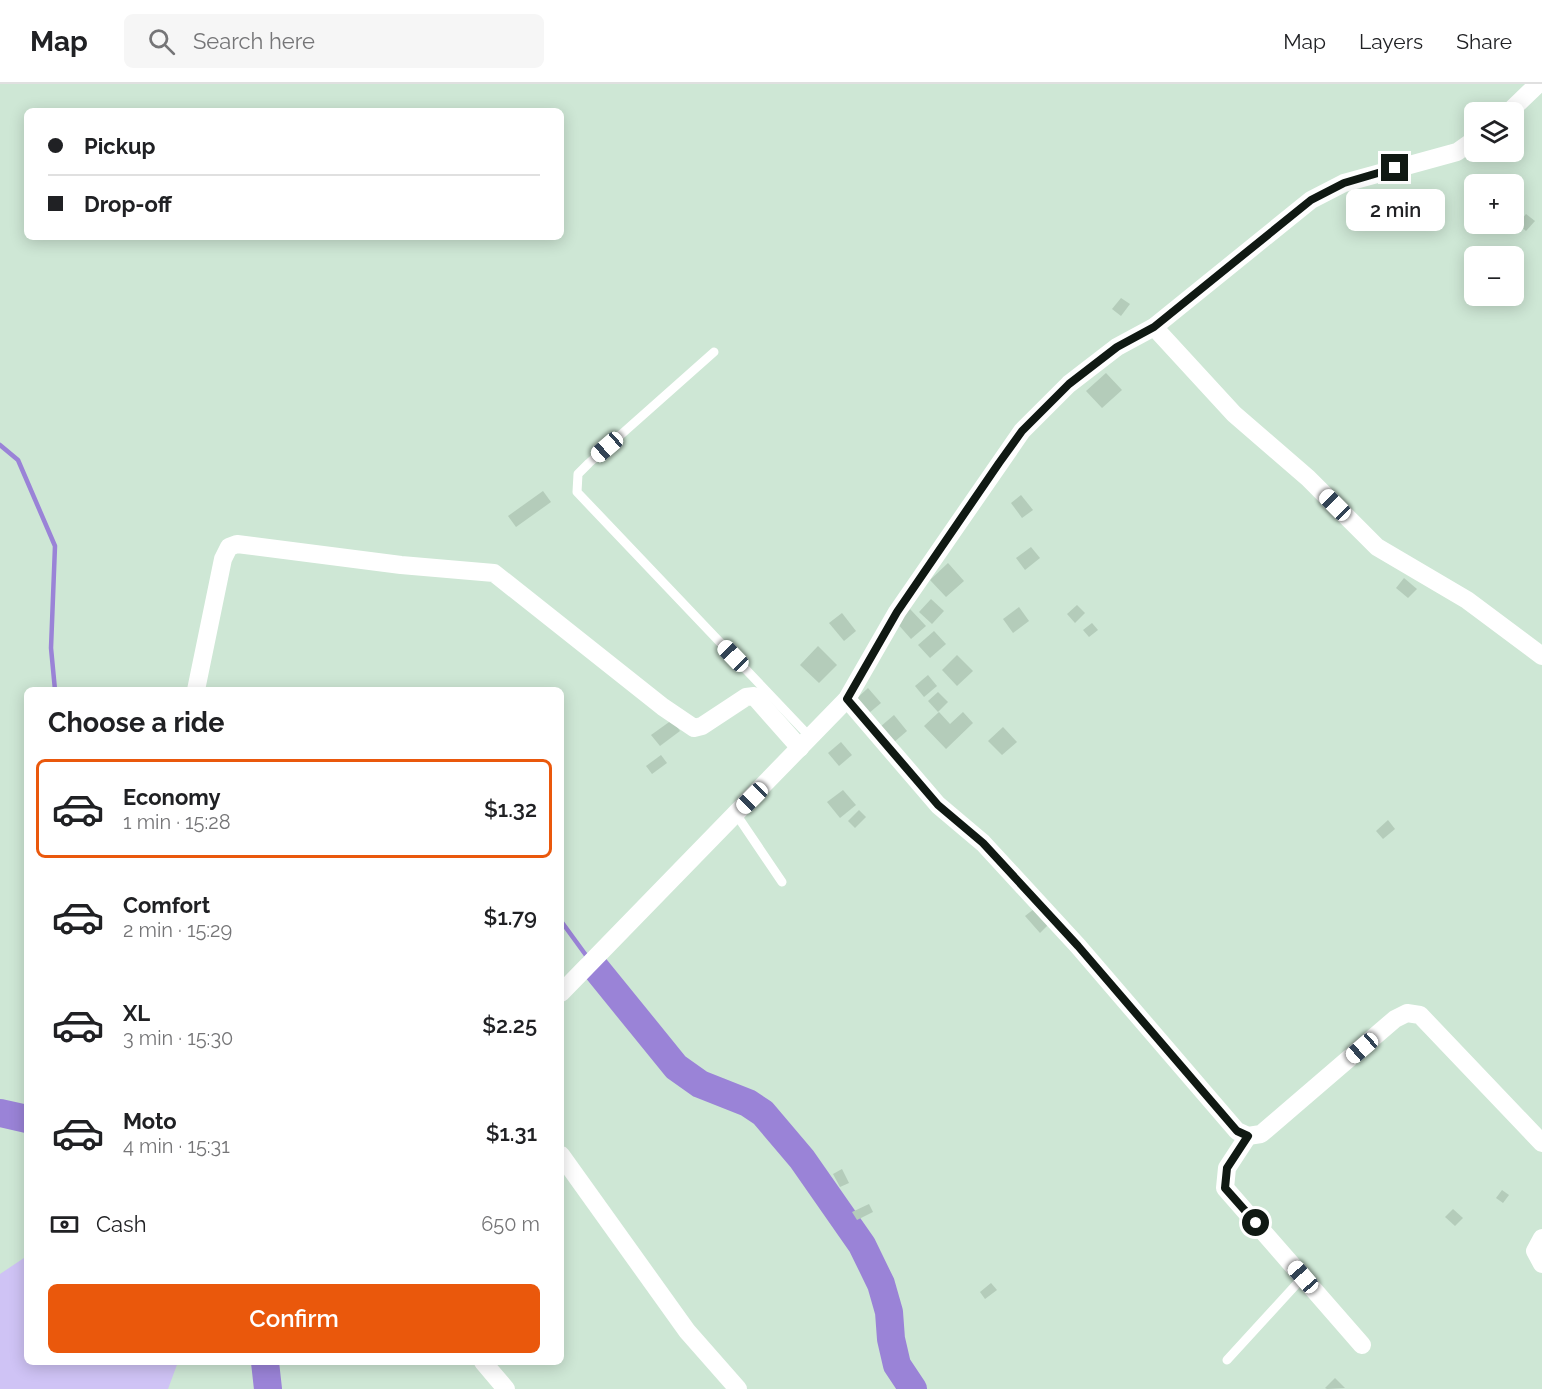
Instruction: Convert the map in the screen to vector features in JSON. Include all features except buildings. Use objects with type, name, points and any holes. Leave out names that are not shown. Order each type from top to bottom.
[{"type":"street","points":[[1519,102],[1538,84]]},
{"type":"street","points":[[564,990],[847,699],[897,612],[1022,431],[1069,384],[1117,347],[1154,327],[1311,200],[1344,183],[1457,152],[1464,147]]},
{"type":"street","points":[[1154,327],[1234,414],[1308,478],[1377,547],[1467,600],[1542,656]]},
{"type":"street","points":[[197,687],[223,559],[229,547],[237,544],[402,565],[494,573],[663,707],[694,728],[702,726],[746,697],[753,696],[805,743]]},
{"type":"street","points":[[847,699],[938,805],[983,843],[1078,946],[1237,1131],[1248,1136],[1261,1134],[1395,1019],[1407,1013],[1420,1015],[1542,1143]]},
{"type":"street","points":[[1248,1136],[1227,1168],[1225,1188],[1362,1345]]},
{"type":"street","points":[[564,1159],[687,1331],[738,1389]]},
{"type":"street","points":[[1542,1238],[1535,1251],[1542,1264]]},
{"type":"street","points":[[486,1365],[506,1389]]},
{"type":"lane","points":[[714,352],[583,468],[578,474],[577,492],[805,743]]},
{"type":"lane","points":[[736,814],[782,882]]},
{"type":"lane","points":[[1227,1360],[1303,1277]]},
{"type":"shaded area","points":[[24,1258],[24,1365],[177,1365],[168,1389],[0,1389],[0,1274]]},
{"type":"waterway","points":[[0,445],[18,460],[55,546],[51,648],[55,687]]},
{"type":"waterway","points":[[564,925],[588,958]]},
{"type":"waterway","points":[[594,966],[676,1067],[700,1084],[748,1103],[763,1113],[802,1159],[862,1245],[881,1284],[889,1312],[891,1339],[897,1365],[913,1389]]},
{"type":"waterway","points":[[0,1113],[24,1118]]},
{"type":"waterway","points":[[265,1365],[268,1389]]},
{"type":"route","points":[[1256,1223],[1225,1188],[1227,1168],[1248,1136],[1237,1131],[1078,946],[983,843],[938,805],[847,699],[897,612],[999,463],[1022,431],[1069,384],[1117,347],[1154,327],[1311,200],[1344,183],[1395,168]]}]
